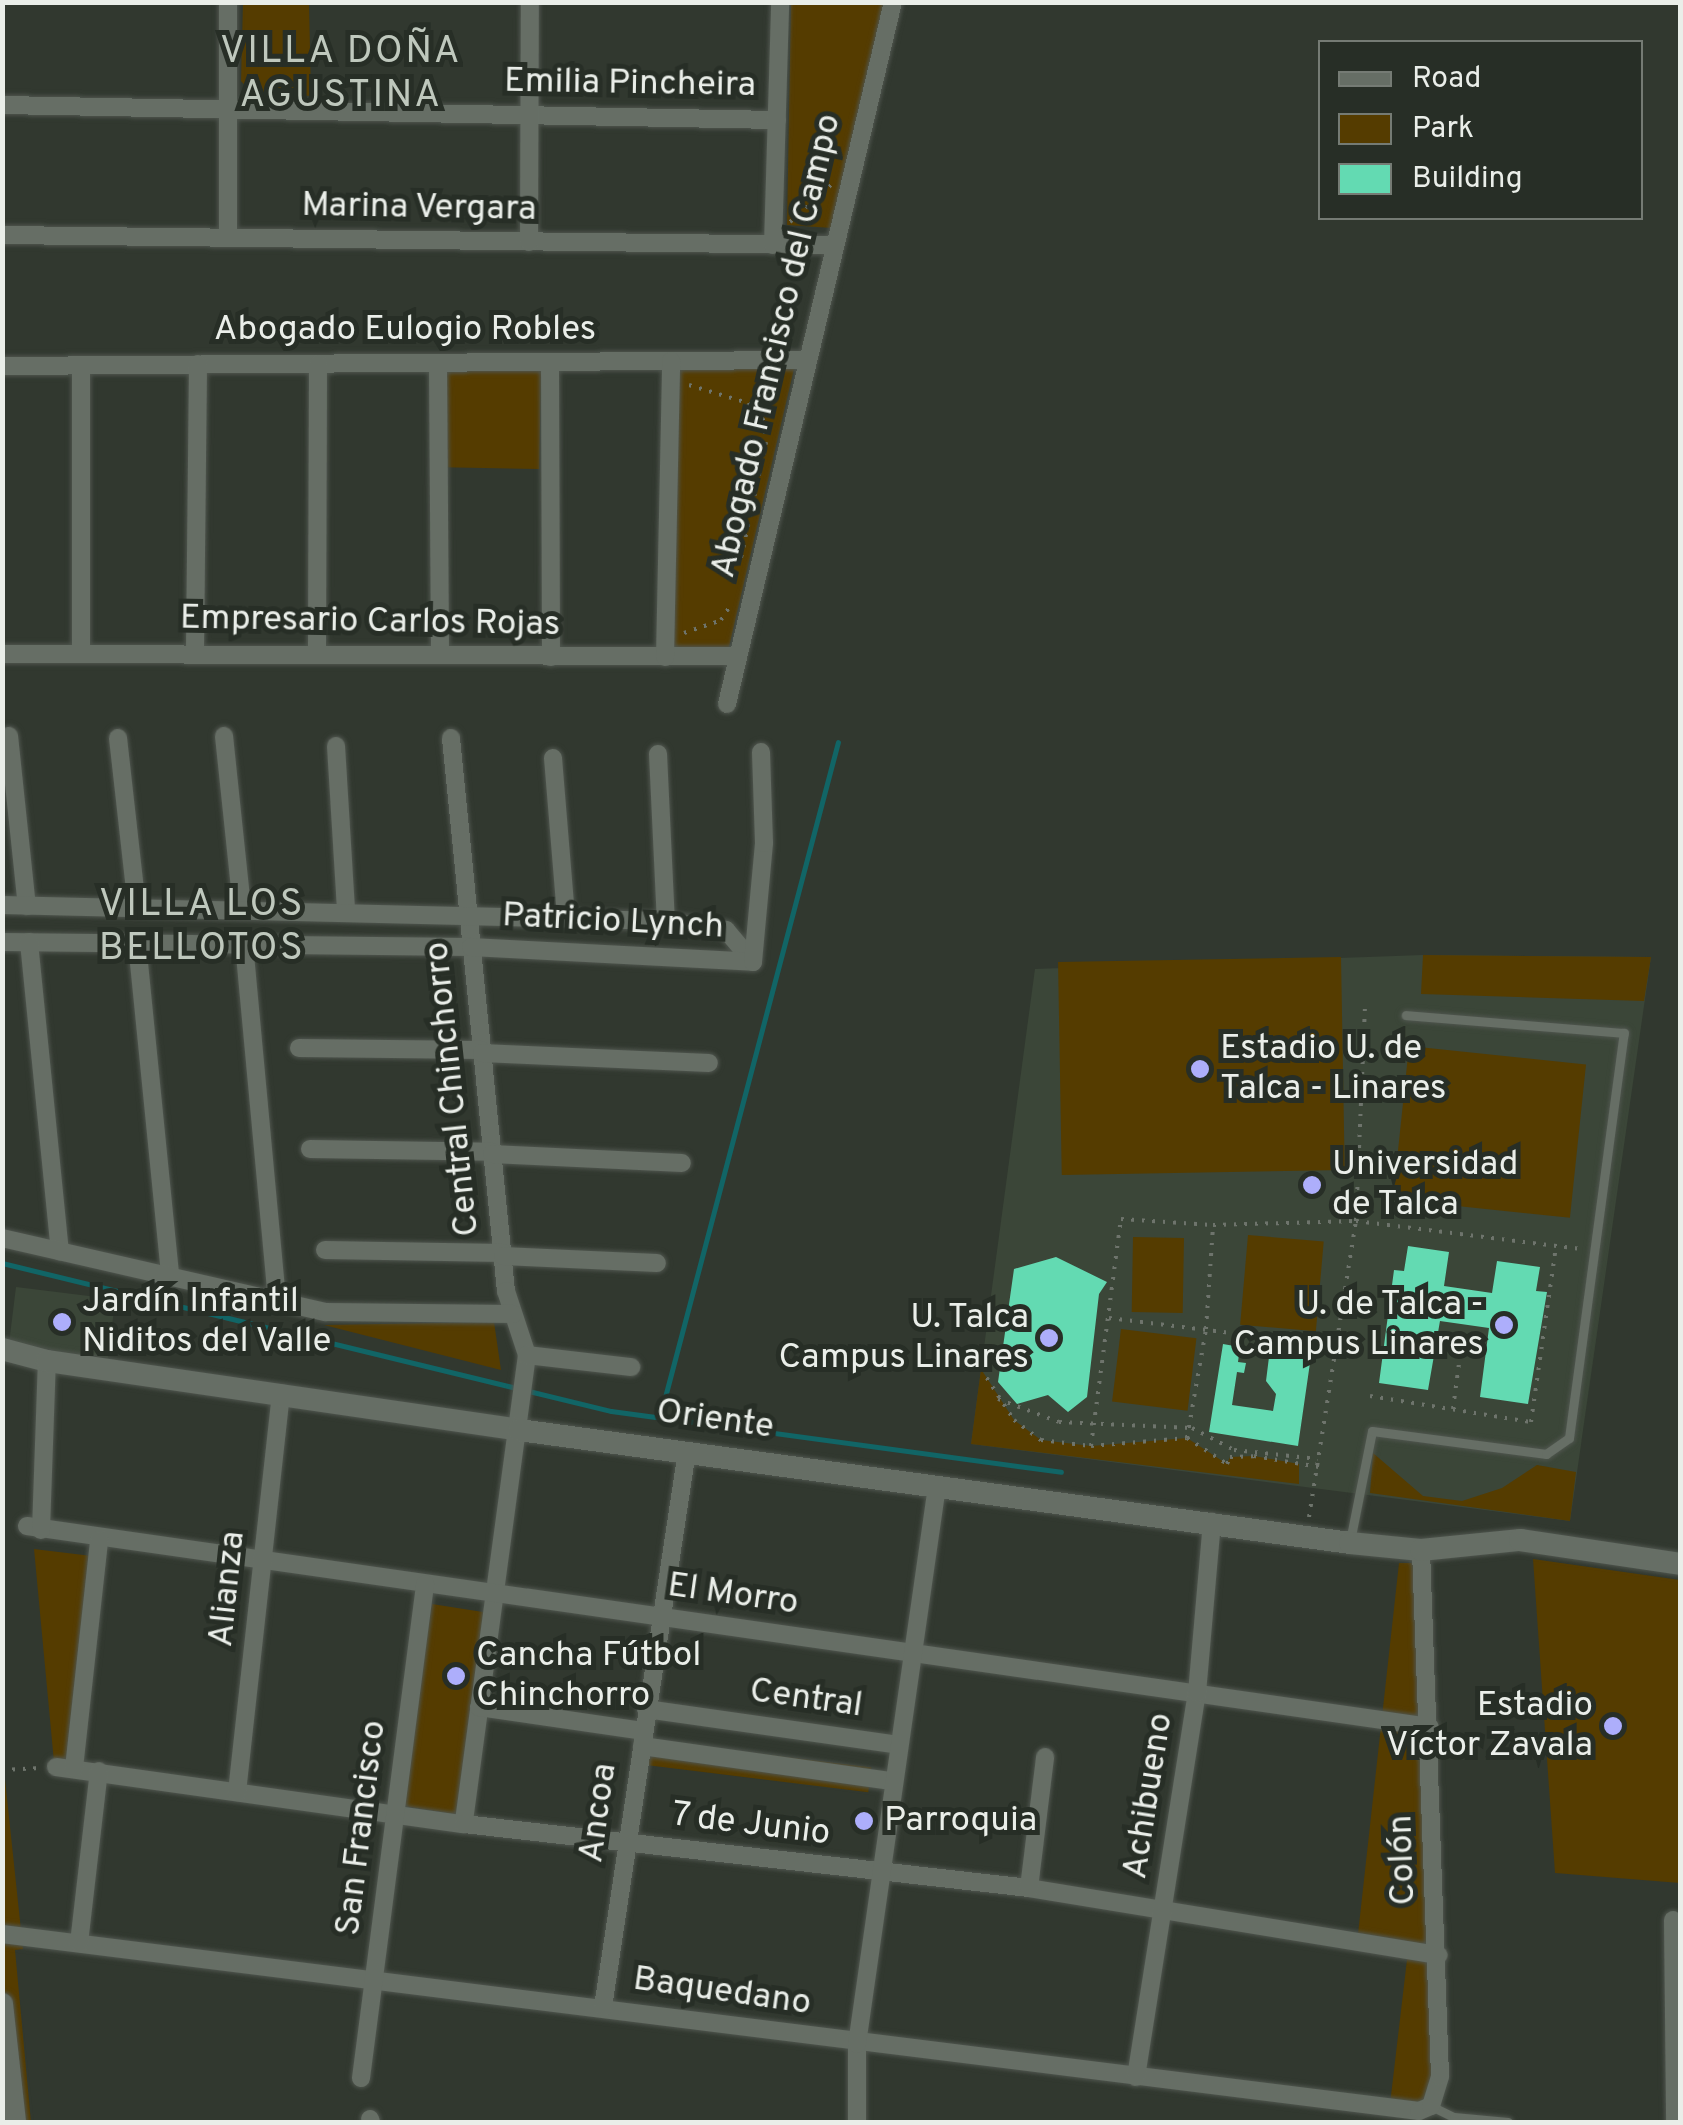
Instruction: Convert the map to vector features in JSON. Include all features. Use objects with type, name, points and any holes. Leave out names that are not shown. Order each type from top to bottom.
[{"type":"street","points":[[228,2],[228,238]]},
{"type":"street","points":[[529,242],[530,2]]},
{"type":"street","points":[[773,245],[780,2]]},
{"type":"street","name":"Abogado Francisco del Campo","points":[[728,704],[736,656],[893,2]]},
{"type":"street","name":"Emilia Pincheira","points":[[2,104],[777,120]]},
{"type":"street","name":"Marina Vergara","points":[[2,235],[835,245]]},
{"type":"street","name":"Abogado Eulogio Robles","points":[[2,366],[550,362],[671,370],[807,360]]},
{"type":"street","points":[[550,362],[551,658]]},
{"type":"street","points":[[438,363],[440,653]]},
{"type":"street","points":[[195,651],[198,364]]},
{"type":"street","points":[[317,652],[318,364]]},
{"type":"street","points":[[81,365],[81,653]]},
{"type":"street","points":[[666,648],[671,370]]},
{"type":"street","name":"Empresario Carlos Rojas","points":[[2,654],[195,651],[551,658],[666,648],[736,656]]},
{"type":"street","points":[[9,736],[27,906]]},
{"type":"street","points":[[224,736],[242,908]]},
{"type":"street","points":[[118,738],[137,907]]},
{"type":"street","name":"Central Chinchorro","points":[[451,738],[503,1254],[513,1314],[527,1362],[464,1824]]},
{"type":"street","points":[[336,746],[346,910]]},
{"type":"street","points":[[753,962],[764,843],[760,752]]},
{"type":"street","points":[[658,754],[666,921]]},
{"type":"street","points":[[553,758],[566,917]]},
{"type":"street","name":"Patricio Lynch","points":[[2,906],[468,912],[666,921],[726,930],[753,962]]},
{"type":"street","name":"Patricio Lynch","points":[[2,942],[470,946],[753,962]]},
{"type":"street","points":[[30,942],[60,1251]]},
{"type":"street","points":[[138,943],[170,1276]]},
{"type":"street","points":[[244,944],[277,1301]]},
{"type":"street","points":[[299,1048],[710,1063]]},
{"type":"street","points":[[310,1149],[682,1163]]},
{"type":"street","points":[[2,1238],[326,1312],[513,1314]]},
{"type":"street","points":[[325,1250],[656,1263]]},
{"type":"street","name":"Oriente","points":[[2,1349],[47,1361],[519,1430],[1212,1522],[1306,1538],[1421,1550],[1520,1540],[1680,1564]]},
{"type":"street","name":"El Morro","points":[[47,1361],[34,1528],[265,1564],[1430,1727]]},
{"type":"street","points":[[527,1362],[631,1368]]},
{"type":"street","name":"Alianza","points":[[238,1792],[281,1393]]},
{"type":"street","name":"Ancoa","points":[[603,2008],[687,1451]]},
{"type":"street","points":[[857,2122],[857,2044],[937,1486]]},
{"type":"street","name":"Achibueno","points":[[1136,2077],[1197,1693],[1212,1522]]},
{"type":"street","points":[[65,1768],[99,1540]]},
{"type":"street","name":"Colón","points":[[1421,1550],[1438,1955],[1440,2076],[1431,2106]]},
{"type":"street","name":"San Francisco","points":[[361,2078],[425,1584]]},
{"type":"street","name":"Central","points":[[479,1707],[892,1781]]},
{"type":"street","name":"Central","points":[[646,1709],[898,1745]]},
{"type":"street","points":[[1029,1888],[1045,1757]]},
{"type":"street","name":"7 de Junio","points":[[65,1768],[464,1824],[1029,1888],[1438,1955]]},
{"type":"street","points":[[78,1944],[99,1771]]},
{"type":"street","points":[[1673,1920],[1675,2122]]},
{"type":"street","name":"Baquedano","points":[[2,1934],[1400,2112],[1431,2106]]},
{"type":"street","points":[[2,2004],[14,2122]]},
{"type":"lane","points":[[1350,1543],[1372,1432],[1546,1454],[1569,1438],[1624,1033],[1406,1016]]},
{"type":"lane","points":[[1431,2106],[1454,2117],[1508,2122]]},
{"type":"path","points":[[774,224],[787,225],[838,174]]},
{"type":"path","points":[[671,370],[748,403],[764,421],[766,442],[739,568]]},
{"type":"path","points":[[666,648],[722,620],[732,604]]},
{"type":"path","points":[[1306,1538],[1340,1346],[1356,1221],[1365,1006]]},
{"type":"path","points":[[1091,1446],[1121,1219],[1213,1226],[1356,1221],[1593,1251]]},
{"type":"path","points":[[1188,1438],[1206,1329],[1213,1226]]},
{"type":"path","points":[[1370,1396],[1531,1422],[1556,1245]]},
{"type":"path","points":[[1110,1318],[1340,1346]]},
{"type":"path","points":[[1453,1409],[1462,1341]]},
{"type":"path","points":[[981,1370],[998,1398],[1041,1440],[1091,1446],[1188,1438],[1227,1464],[1230,1457],[1254,1456],[1319,1467]]},
{"type":"path","points":[[998,1398],[1059,1422],[1192,1428],[1234,1450],[1320,1459]]},
{"type":"path","points":[[2,1770],[65,1768]]},
{"type":"shaded area","name":"Universidad de Talca","points":[[1423,955],[1651,957],[1570,1521],[971,1444],[1035,969]]},
{"type":"shaded area","name":"Jardín Infantil Niditos del Valle","points":[[16,1287],[115,1299],[108,1358],[9,1346]]},
{"type":"green space","points":[[243,3],[309,3],[311,96],[250,91],[241,81]]},
{"type":"green space","points":[[791,3],[884,3],[832,228],[787,225]]},
{"type":"green space","points":[[445,367],[541,369],[539,469],[443,467]]},
{"type":"green space","points":[[679,368],[794,369],[729,647],[673,648]]},
{"type":"green space","points":[[1423,955],[1651,957],[1644,1001],[1421,994]]},
{"type":"green space","name":"Estadio U. de Talca - Linares","points":[[1341,957],[1345,1170],[1062,1175],[1058,962]]},
{"type":"green space","points":[[1409,1046],[1586,1065],[1570,1218],[1393,1199]]},
{"type":"green space","points":[[1248,1235],[1324,1242],[1316,1331],[1240,1325]]},
{"type":"green space","points":[[1133,1237],[1184,1238],[1183,1313],[1132,1312]]},
{"type":"green space","points":[[494,1322],[501,1370],[324,1325]]},
{"type":"green space","points":[[1121,1329],[1196,1338],[1188,1411],[1112,1401]]},
{"type":"green space","points":[[981,1369],[1014,1420],[1041,1440],[1091,1446],[1187,1438],[1227,1464],[1230,1457],[1254,1456],[1299,1464],[1299,1484],[971,1444]]},
{"type":"green space","points":[[1373,1453],[1423,1496],[1462,1501],[1502,1488],[1537,1465],[1576,1472],[1570,1521],[1370,1493]]},
{"type":"green space","points":[[34,1549],[100,1557],[72,1763],[54,1762]]},
{"type":"green space","name":"Estadio Víctor Zavala","points":[[1533,1559],[1680,1580],[1680,1883],[1555,1873]]},
{"type":"green space","points":[[1399,1563],[1418,1563],[1435,1948],[1430,2108],[1390,2104],[1408,1951],[1357,1943]]},
{"type":"green space","points":[[432,1604],[489,1613],[457,1815],[400,1805]]},
{"type":"green space","points":[[647,1740],[871,1768],[868,1792],[644,1765]]},
{"type":"green space","points":[[2,1751],[23,1949],[15,1950],[31,2122],[17,2122],[3,1973]]},
{"type":"building","name":"U. de Talca - Campus Linares","points":[[1408,1246],[1449,1252],[1444,1286],[1492,1293],[1497,1261],[1540,1267],[1536,1291],[1547,1292],[1528,1404],[1480,1397],[1489,1328],[1440,1321],[1428,1390],[1379,1383],[1394,1270],[1404,1271]]},
{"type":"building","name":"U. Talca Campus Linares","points":[[1056,1257],[1107,1282],[1099,1294],[1087,1397],[1068,1412],[1048,1395],[1017,1404],[998,1382],[1014,1269]]},
{"type":"building","points":[[1223,1344],[1240,1347],[1238,1362],[1246,1363],[1244,1373],[1237,1372],[1232,1405],[1273,1411],[1276,1394],[1266,1381],[1270,1349],[1311,1356],[1298,1446],[1209,1432]]},
{"type":"waterway","points":[[660,1416],[838,742]]},
{"type":"waterway","points":[[2,1263],[611,1411],[1061,1472]]},
{"type":"place","name":"Estadio U. de Talca - Linares","points":[[1200,1069]]},
{"type":"place","name":"Universidad de Talca","points":[[1312,1185]]},
{"type":"place","name":"Jardín Infantil Niditos del Valle","points":[[62,1322]]},
{"type":"place","name":"U. de Talca - Campus Linares","points":[[1504,1325]]},
{"type":"place","name":"U. Talca Campus Linares","points":[[1049,1338]]},
{"type":"place","name":"Cancha Fútbol Chinchorro","points":[[456,1676]]},
{"type":"place","name":"Estadio Víctor Zavala","points":[[1613,1726]]},
{"type":"place","name":"Parroquia","points":[[864,1821]]},
{"type":"district","name":"VILLA DOÑA AGUSTINA","points":[[341,75]]},
{"type":"district","name":"VILLA LOS BELLOTOS","points":[[202,928]]}]
